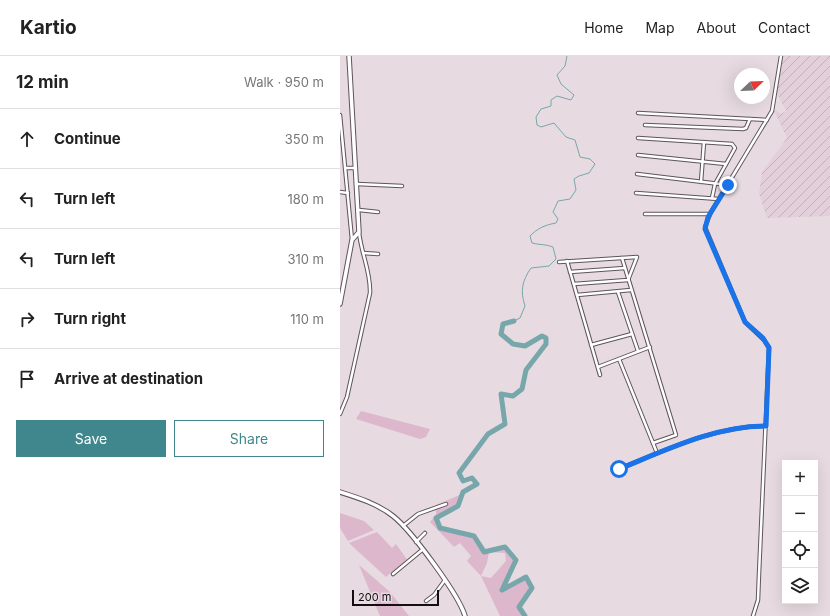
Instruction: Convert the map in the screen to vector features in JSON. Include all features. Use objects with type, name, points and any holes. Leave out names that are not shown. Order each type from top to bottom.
[{"type":"street","points":[[340,414],[347,397],[370,293],[369,279],[359,232],[359,210],[349,56]]},
{"type":"street","points":[[753,616],[758,600],[769,348],[763,338],[746,324],[705,231],[710,214],[768,120],[774,106],[781,56]]},
{"type":"street","points":[[638,113],[768,120]]},
{"type":"street","points":[[340,115],[352,240],[340,304]]},
{"type":"street","points":[[645,125],[743,129],[746,128],[750,119]]},
{"type":"street","points":[[638,138],[730,143],[734,146],[735,148],[715,184],[712,198]]},
{"type":"street","points":[[700,182],[704,142]]},
{"type":"street","points":[[638,156],[726,164]]},
{"type":"street","points":[[345,168],[356,168]]},
{"type":"street","points":[[637,174],[728,185]]},
{"type":"street","points":[[357,184],[402,186]]},
{"type":"street","points":[[340,192],[348,193]]},
{"type":"street","points":[[636,193],[719,199]]},
{"type":"street","points":[[359,210],[378,212]]},
{"type":"street","points":[[645,214],[710,214]]},
{"type":"street","points":[[352,240],[359,232]]},
{"type":"street","points":[[363,253],[378,254]]},
{"type":"street","points":[[559,262],[638,257],[628,280]]},
{"type":"street","points":[[622,258],[676,435],[653,443]]},
{"type":"street","points":[[567,261],[600,375]]},
{"type":"street","points":[[570,272],[625,268]]},
{"type":"street","points":[[574,284],[628,280]]},
{"type":"street","points":[[577,295],[631,290]]},
{"type":"street","points":[[618,292],[638,351]]},
{"type":"street","points":[[591,345],[632,334]]},
{"type":"street","points":[[598,367],[650,347]]},
{"type":"street","points":[[619,359],[657,454]]},
{"type":"street","points":[[619,469],[716,433],[766,426]]},
{"type":"street","points":[[340,492],[379,508],[403,526],[445,580],[459,601],[465,616]]},
{"type":"street","points":[[403,526],[418,514],[446,504]]},
{"type":"street","points":[[416,542],[425,533]]},
{"type":"street","points":[[393,574],[422,550]]},
{"type":"street","points":[[426,601],[434,596],[445,580]]},
{"type":"shaded area","points":[[782,56],[830,56],[830,216],[767,218],[759,194],[762,172],[787,138],[774,111],[778,111],[781,114],[786,111],[777,93]]},
{"type":"shaded area","points":[[361,411],[430,429],[426,437],[420,439],[356,419]]},
{"type":"shaded area","points":[[464,493],[460,503],[453,512],[439,518],[442,526],[476,535],[486,549],[506,545],[518,561],[506,586],[526,575],[534,589],[521,607],[527,616],[500,616],[481,576],[467,561],[471,556],[460,543],[454,547],[430,522],[436,515],[436,505]],"holes":[[[489,552],[505,553],[506,561],[491,578],[481,576],[487,563]]]},
{"type":"shaded area","points":[[340,513],[364,521],[374,530],[348,541],[340,528]]},
{"type":"shaded area","points":[[377,532],[392,548],[396,544],[408,561],[386,577],[349,543]]},
{"type":"shaded area","points":[[359,565],[390,592],[409,616],[380,616]]},
{"type":"waterway","points":[[514,321],[520,318],[525,306],[522,291],[524,282],[531,268],[549,266],[556,259],[553,247],[532,243],[530,236],[542,227],[556,223],[558,219],[553,212],[558,201],[570,199],[576,190],[574,179],[589,173],[595,164],[590,159],[580,157],[575,140],[566,137],[554,123],[541,127],[537,125],[536,117],[541,109],[551,106],[551,100],[557,96],[571,100],[574,95],[561,84],[557,75],[565,66],[567,56]]},
{"type":"waterway","points":[[514,321],[503,324],[501,334],[513,344],[525,346],[542,336],[546,338],[546,344],[526,370],[522,389],[513,396],[501,394],[505,424],[488,434],[459,473],[463,481],[472,478],[477,484],[463,492],[458,506],[436,518],[440,528],[474,536],[484,552],[505,547],[516,560],[502,590],[526,577],[532,588],[519,607],[525,616]]},
{"type":"route","points":[[619,469],[678,445],[716,433],[766,426],[770,350],[768,343],[745,322],[705,231],[708,217],[728,185]]}]
